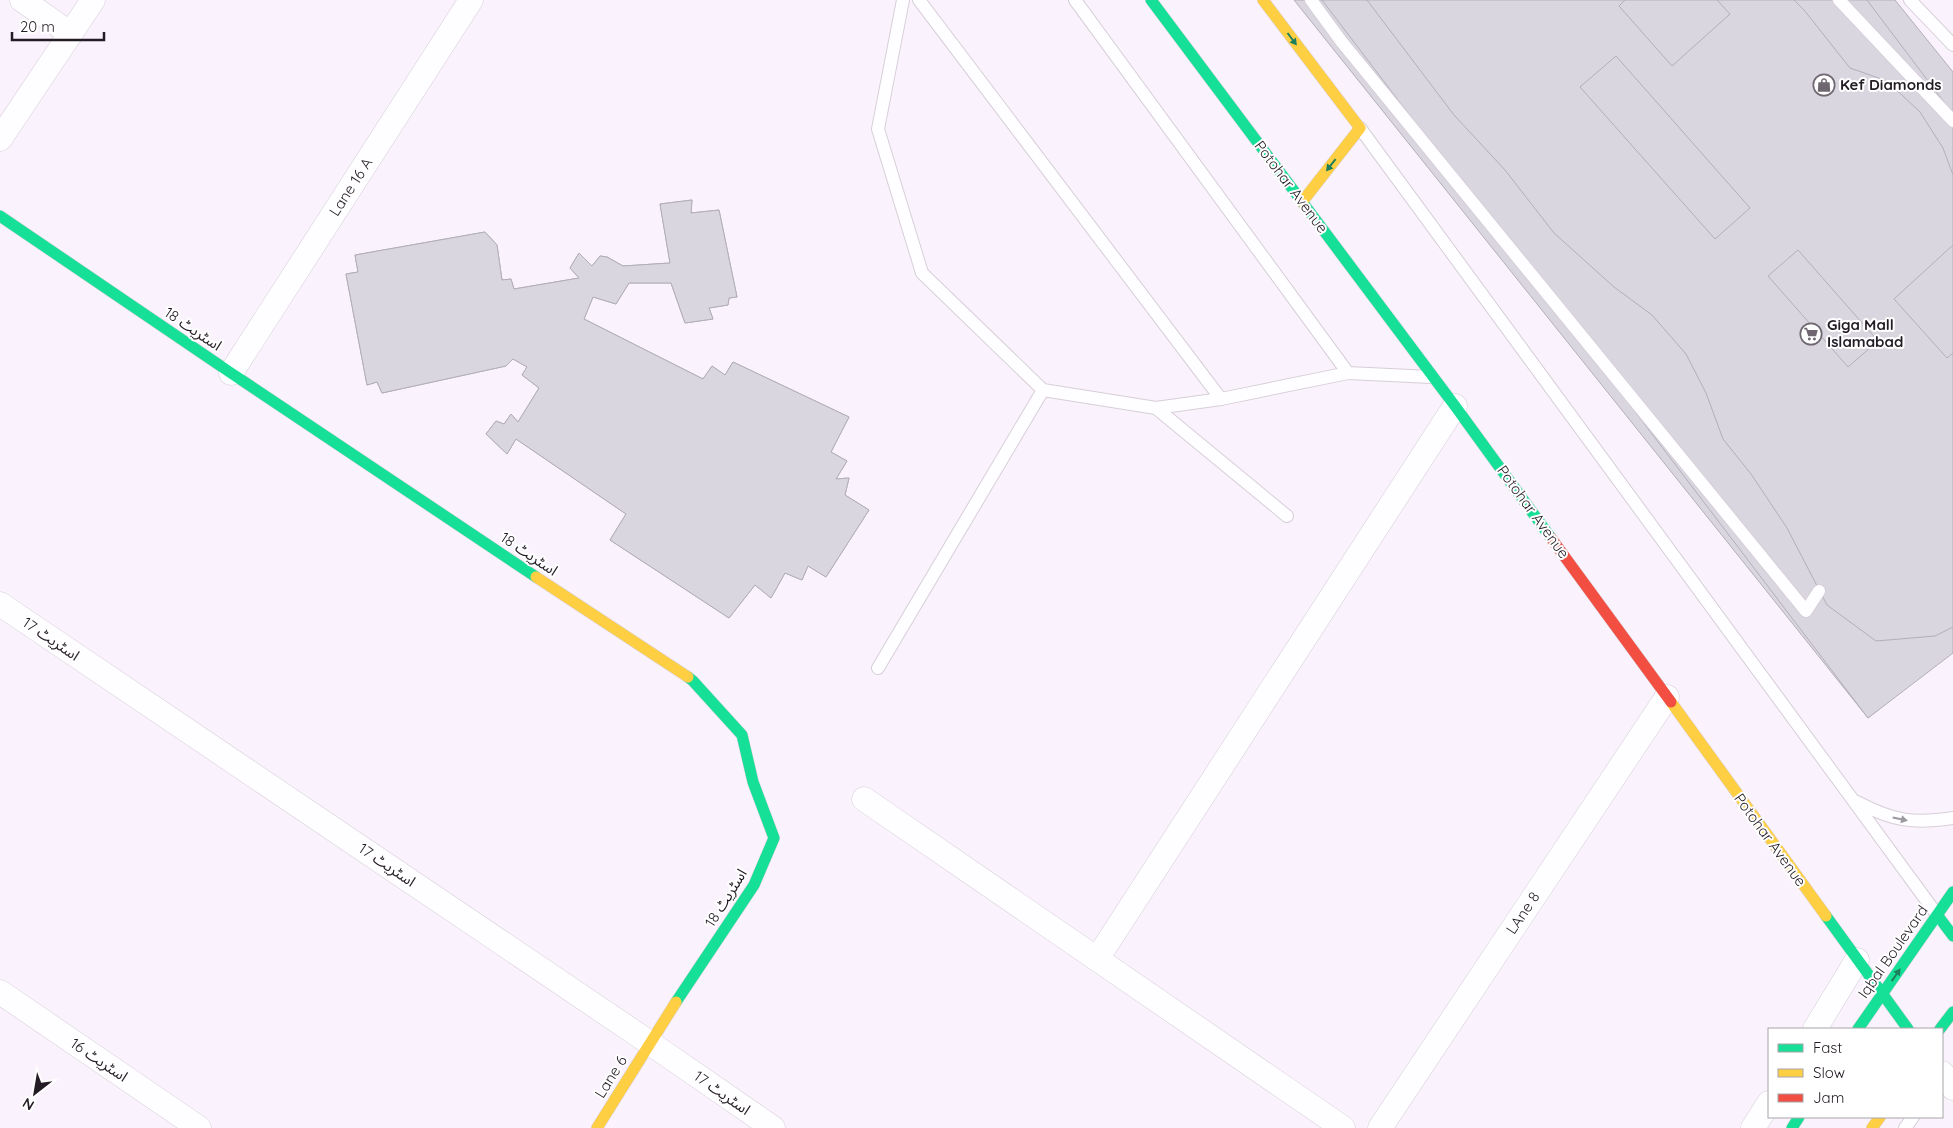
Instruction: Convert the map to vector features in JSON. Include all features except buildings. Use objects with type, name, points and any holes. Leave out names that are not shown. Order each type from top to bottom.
[{"type":"street","points":[[22,0],[71,34]]},
{"type":"street","points":[[0,139],[93,0]]},
{"type":"street","name":"Lane 16 A","points":[[232,374],[471,0]]},
{"type":"street","name":"Potohar Avenue","points":[[1151,0],[1455,406],[1907,1028]]},
{"type":"street","points":[[1263,0],[1360,128],[1302,202]]},
{"type":"street","name":"اسٹریٹ 18","points":[[0,216],[232,374],[693,681],[742,735],[753,782],[774,838],[754,885],[650,1043]]},
{"type":"street","points":[[1098,959],[1455,406]]},
{"type":"street","name":"اسٹریٹ 17","points":[[0,604],[774,1128]]},
{"type":"street","name":"LAne 8","points":[[1380,1128],[1667,697]]},
{"type":"street","points":[[864,799],[1343,1128]]},
{"type":"street","name":"Iqbal Boulevard","points":[[1859,1028],[1953,892]]},
{"type":"street","points":[[1938,916],[1953,936]]},
{"type":"street","points":[[1816,1028],[1857,960]]},
{"type":"street","name":"اسٹریٹ 16","points":[[0,992],[199,1128]]},
{"type":"street","points":[[1941,1028],[1953,1012]]},
{"type":"street","name":"Lane 6","points":[[597,1128],[650,1043]]},
{"type":"street","points":[[1753,1128],[1768,1105]]},
{"type":"lane","points":[[903,0],[878,129],[922,273],[1044,390],[1156,408],[1221,399],[1348,373],[1434,378]]},
{"type":"lane","points":[[919,0],[1221,399]]},
{"type":"lane","points":[[1075,0],[1348,373]]},
{"type":"lane","points":[[1311,0],[1353,56],[1806,611],[1819,591]]},
{"type":"lane","points":[[1839,0],[1953,121]]},
{"type":"lane","points":[[1910,0],[1953,45]]},
{"type":"lane","points":[[1360,128],[1938,916]]},
{"type":"lane","points":[[878,668],[1044,390]]},
{"type":"lane","points":[[1156,408],[1287,516]]},
{"type":"lane","points":[[1854,801],[1875,812],[1906,821],[1916,822],[1953,818]]},
{"type":"traffic: fast","points":[[1151,0],[1455,406],[1551,538]]},
{"type":"traffic: fast","points":[[0,216],[536,577]]},
{"type":"traffic: fast","points":[[676,1002],[754,885],[774,838],[753,782],[742,735],[688,677]]},
{"type":"traffic: fast","points":[[1859,1028],[1953,892]]},
{"type":"traffic: fast","points":[[1826,916],[1907,1028]]},
{"type":"traffic: fast","points":[[1938,916],[1953,936]]},
{"type":"traffic: fast","points":[[1941,1028],[1953,1012]]},
{"type":"traffic: fast","points":[[1792,1128],[1798,1118]]},
{"type":"traffic: slow","points":[[1263,0],[1360,128],[1302,202]]},
{"type":"traffic: slow","points":[[536,577],[688,677]]},
{"type":"traffic: slow","points":[[1671,702],[1826,916]]},
{"type":"traffic: slow","points":[[597,1128],[676,1002]]},
{"type":"traffic: slow","points":[[1872,1128],[1879,1118]]},
{"type":"traffic: jam","points":[[1551,538],[1671,702]]},
{"type":"place","name":"Kef Diamonds","points":[[1824,85]]},
{"type":"place","name":"Giga Mall Islamabad","points":[[1811,334]]}]
